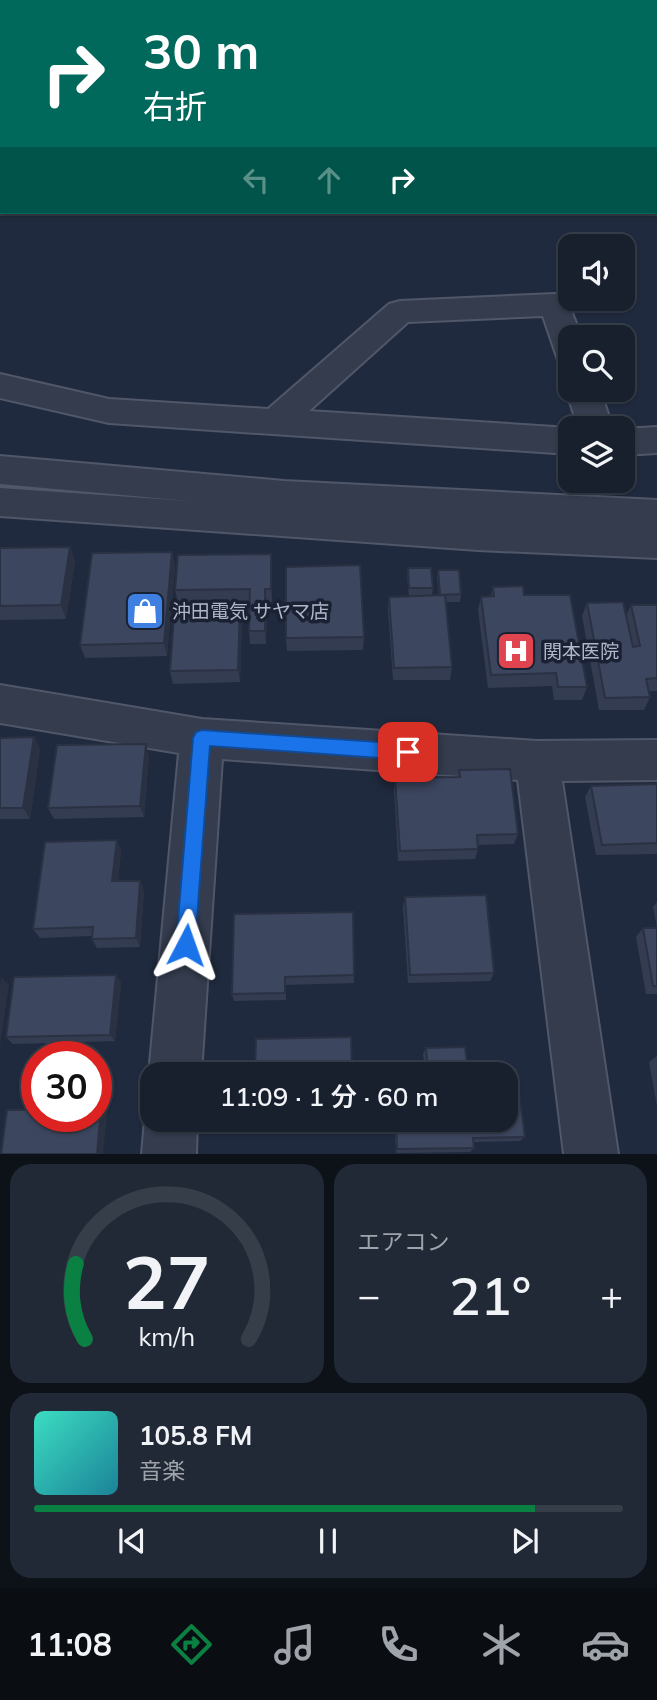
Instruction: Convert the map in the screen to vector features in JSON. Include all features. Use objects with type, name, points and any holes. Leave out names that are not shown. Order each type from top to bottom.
[{"type":"street","points":[[274,423],[400,312],[555,305],[561,325]]},
{"type":"street","points":[[0,386],[109,411],[558,440]]},
{"type":"street","points":[[635,441],[657,440]]},
{"type":"street","points":[[0,470],[284,495],[616,497],[657,514]]},
{"type":"street","points":[[0,502],[478,535],[657,543]]},
{"type":"street","points":[[0,704],[202,738],[537,761],[657,760]]},
{"type":"street","points":[[176,1062],[202,738]]},
{"type":"street","points":[[537,761],[591,1154]]},
{"type":"street","points":[[169,1154],[171,1132]]},
{"type":"building","points":[[70,547],[61,605],[0,606],[0,548]]},
{"type":"building","points":[[172,552],[164,643],[80,645],[92,553]]},
{"type":"building","points":[[271,554],[271,589],[265,589],[265,631],[249,631],[250,589],[175,590],[178,555]]},
{"type":"building","points":[[360,565],[364,637],[286,638],[286,567]]},
{"type":"building","points":[[408,568],[431,568],[433,588],[409,588]]},
{"type":"building","points":[[438,570],[459,570],[461,594],[440,595]]},
{"type":"building","points":[[523,586],[524,595],[570,595],[587,687],[558,687],[556,673],[491,675],[481,597],[494,596],[493,587]]},
{"type":"building","points":[[445,595],[452,667],[394,668],[389,597]]},
{"type":"building","points":[[240,602],[238,670],[170,671],[175,603]]},
{"type":"building","points":[[623,602],[633,647],[640,646],[631,605],[657,605],[657,678],[646,679],[650,697],[605,698],[587,603]]},
{"type":"building","points":[[34,737],[23,808],[0,808],[0,738]]},
{"type":"building","points":[[146,744],[140,806],[48,808],[57,745]]},
{"type":"building","points":[[510,769],[518,834],[477,835],[478,849],[400,851],[395,778],[460,777],[459,770]]},
{"type":"building","points":[[657,784],[657,843],[602,845],[591,786]]},
{"type":"building","points":[[117,840],[112,881],[140,881],[136,938],[92,939],[93,927],[33,929],[45,842]]},
{"type":"building","points":[[486,895],[494,973],[410,975],[405,897]]},
{"type":"building","points":[[353,912],[354,975],[285,977],[285,993],[232,994],[234,914]]},
{"type":"building","points":[[643,928],[657,928],[657,986],[653,986]]},
{"type":"building","points":[[116,975],[110,1035],[6,1037],[14,977]]},
{"type":"building","points":[[351,1037],[352,1062],[255,1062],[256,1039]]},
{"type":"building","points":[[465,1047],[467,1062],[427,1062],[426,1048]]},
{"type":"building","points":[[518,1084],[525,1137],[473,1138],[474,1148],[397,1149],[396,1132],[518,1132]]},
{"type":"building","points":[[7,1110],[21,1110],[21,1132],[99,1132],[97,1154],[1,1154]]},
{"type":"place","name":"沖田電気 サヤマ店","points":[[145,611]]},
{"type":"place","name":"関本医院","points":[[516,651]]},
{"type":"route","points":[[186,945],[202,738],[408,752]]}]
